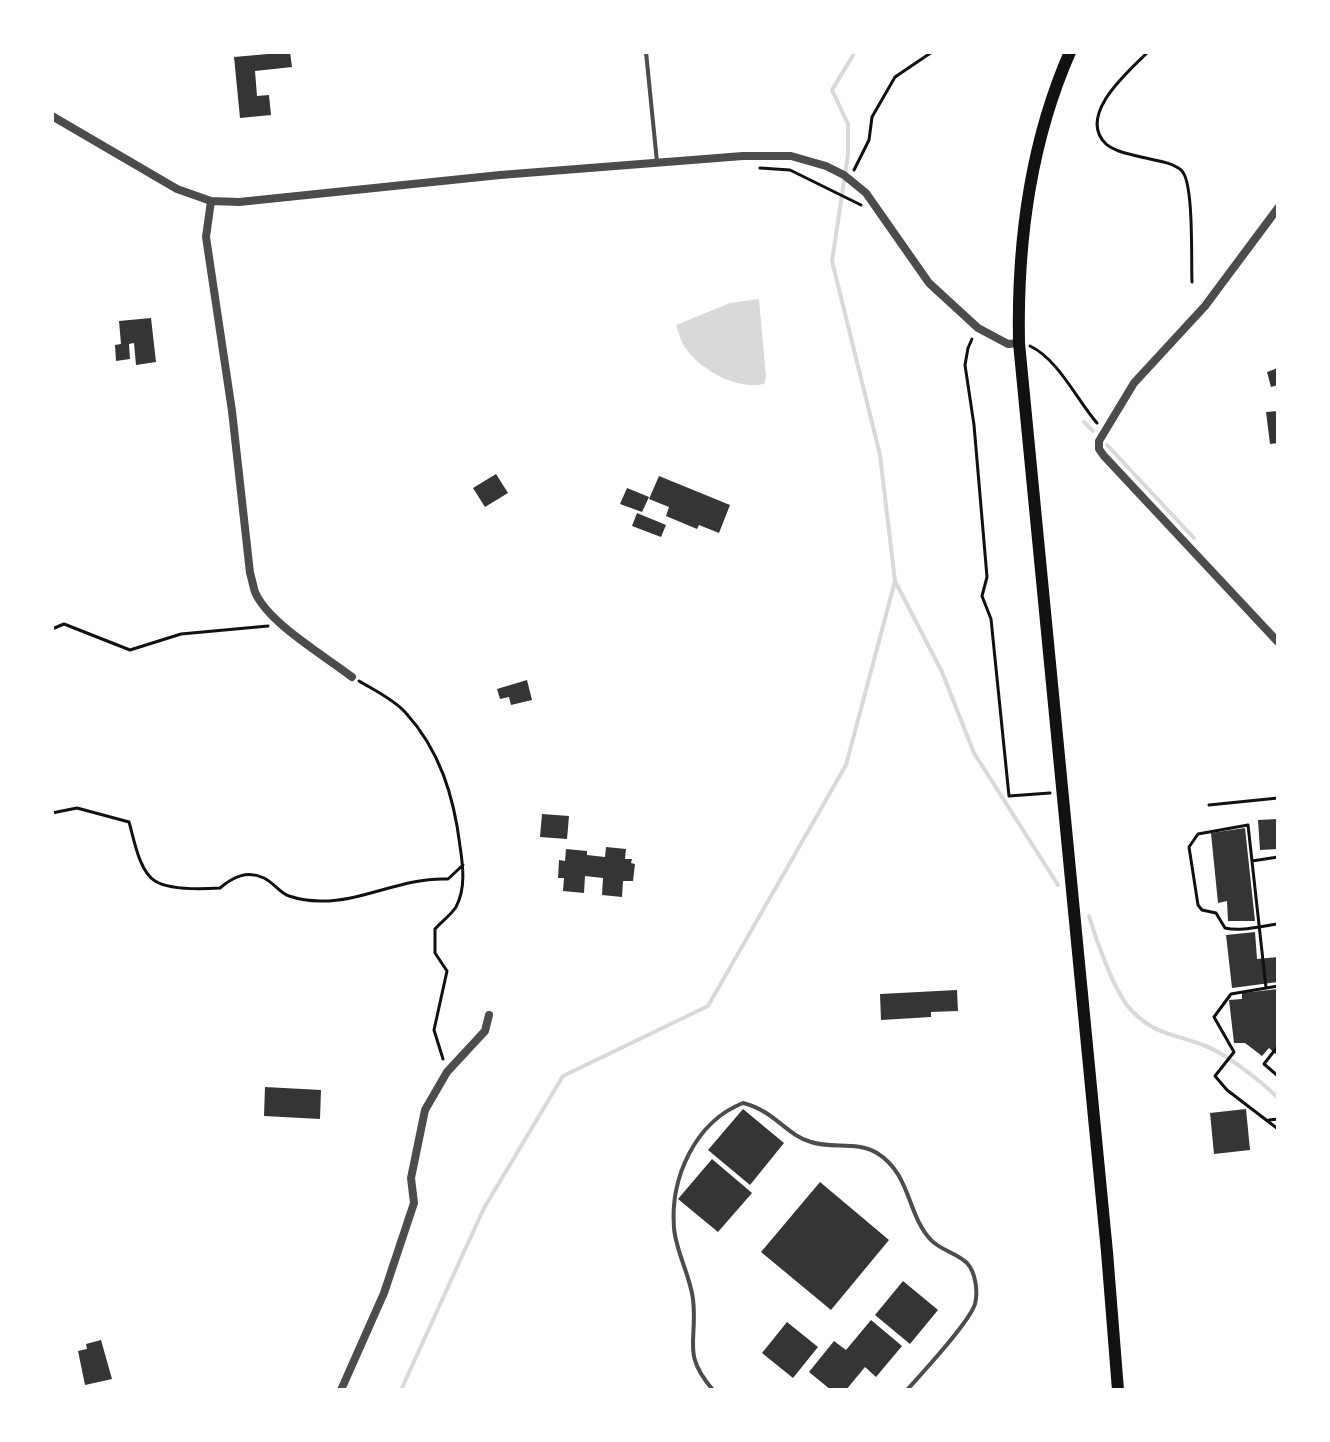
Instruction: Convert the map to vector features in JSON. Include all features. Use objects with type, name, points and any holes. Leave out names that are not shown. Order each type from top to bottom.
[{"type":"main road","points":[[1070,52],[1042,128],[1029,191],[1022,252],[1019,343],[1118,1390]]},
{"type":"street","points":[[52,116],[166,183],[211,201],[239,202],[500,175],[743,156],[791,156],[826,166],[852,181],[875,203],[929,283],[978,328],[1008,344],[1019,343]]},
{"type":"street","points":[[211,201],[206,237],[255,592],[264,606],[284,625],[352,677]]},
{"type":"street","points":[[1278,208],[1205,306],[1134,383],[1099,441],[1099,449],[1278,642]]},
{"type":"street","points":[[341,1390],[384,1293],[414,1203],[411,1178],[425,1110],[447,1072],[485,1031],[489,1015]]},
{"type":"lane","points":[[646,52],[657,164]]},
{"type":"lane","points":[[713,1390],[698,1373],[691,1353],[695,1320],[692,1295],[674,1228],[675,1195],[681,1171],[694,1144],[714,1119],[743,1103],[765,1111],[812,1143],[876,1152],[893,1167],[909,1192],[919,1222],[931,1241],[967,1264],[976,1283],[975,1305],[907,1390]]},
{"type":"path","points":[[852,181],[853,172],[869,140],[872,117],[895,77],[932,52]]},
{"type":"path","points":[[1148,52],[1103,100],[1099,118],[1100,136],[1119,151],[1171,165],[1183,172],[1189,189],[1192,282]]},
{"type":"path","points":[[759,168],[790,170],[865,207]]},
{"type":"path","points":[[978,328],[968,348],[965,365],[974,425],[987,577],[982,596],[991,619],[1009,796],[1062,792]]},
{"type":"path","points":[[1019,343],[1033,347],[1055,364],[1060,375],[1077,393],[1082,406],[1104,431]]},
{"type":"path","points":[[52,629],[64,624],[130,650],[181,634],[284,625]]},
{"type":"path","points":[[352,677],[403,710],[433,752],[448,783],[456,815],[464,879],[456,907],[435,929],[435,953],[447,971],[434,1030],[447,1072]]},
{"type":"path","points":[[1209,805],[1278,798]]},
{"type":"path","points":[[52,813],[77,808],[129,822],[145,869],[156,881],[194,889],[220,888],[231,878],[245,874],[264,878],[287,896],[319,902],[347,899],[425,878],[448,879],[463,865]]},
{"type":"path","points":[[1266,988],[1259,926],[1248,825],[1206,830],[1198,834],[1189,847],[1198,905],[1202,910],[1216,913],[1225,928],[1233,930],[1259,926],[1278,924]]},
{"type":"path","points":[[1252,861],[1278,857]]},
{"type":"path","points":[[1278,986],[1231,994],[1214,1017],[1234,1052],[1215,1076],[1227,1090],[1278,1129]]},
{"type":"path","points":[[1278,1046],[1264,1064],[1278,1076]]},
{"type":"path","points":[[1269,1120],[1278,1119]]},
{"type":"shaded area","points":[[759,299],[766,377],[764,384],[743,384],[721,377],[701,365],[684,347],[676,325],[730,303]]},
{"type":"building","points":[[290,52],[292,67],[255,71],[257,96],[269,95],[271,115],[240,118],[234,57]]},
{"type":"building","points":[[151,318],[156,362],[136,365],[134,343],[129,344],[130,359],[116,361],[115,345],[121,344],[119,321]]},
{"type":"building","points":[[1278,368],[1278,385],[1271,387],[1267,372]]},
{"type":"building","points":[[1278,411],[1278,443],[1270,444],[1266,412]]},
{"type":"building","points":[[496,474],[508,493],[485,507],[473,488]]},
{"type":"building","points":[[659,476],[730,505],[719,533],[699,525],[697,529],[666,516],[669,507],[649,499]]},
{"type":"building","points":[[627,488],[649,497],[642,512],[620,504]]},
{"type":"building","points":[[637,513],[666,525],[661,537],[632,526]]},
{"type":"building","points":[[527,680],[532,700],[511,705],[509,697],[500,699],[497,689]]},
{"type":"building","points":[[542,814],[569,816],[567,839],[540,837]]},
{"type":"building","points":[[1278,819],[1278,849],[1260,850],[1258,820]]},
{"type":"building","points":[[1245,828],[1255,921],[1228,921],[1227,901],[1218,903],[1211,833]]},
{"type":"building","points":[[606,847],[626,849],[625,859],[632,859],[631,863],[635,864],[633,881],[623,881],[622,897],[602,895],[603,878],[585,876],[584,893],[563,891],[564,878],[558,878],[559,860],[565,861],[566,849],[605,857]]},
{"type":"building","points":[[1255,932],[1257,959],[1278,957],[1278,982],[1232,988],[1226,935]]},
{"type":"building","points":[[1278,989],[1278,1056],[1269,1048],[1262,1056],[1245,1043],[1234,1043],[1229,1000],[1242,999],[1242,993]]},
{"type":"building","points":[[957,990],[958,1011],[931,1012],[931,1017],[881,1020],[880,994]]},
{"type":"building","points":[[265,1087],[321,1090],[320,1119],[264,1116]]},
{"type":"building","points":[[743,1109],[784,1143],[750,1185],[708,1150]]},
{"type":"building","points":[[1246,1109],[1250,1150],[1214,1154],[1210,1113]]},
{"type":"building","points":[[712,1159],[752,1193],[718,1232],[678,1199]]},
{"type":"building","points":[[820,1182],[889,1240],[831,1310],[761,1252]]},
{"type":"building","points":[[903,1281],[938,1310],[910,1344],[875,1315]]},
{"type":"building","points":[[871,1320],[902,1346],[876,1377],[865,1367],[846,1390],[831,1390],[809,1372],[834,1341],[846,1350]]},
{"type":"building","points":[[787,1322],[818,1347],[793,1378],[762,1353]]},
{"type":"building","points":[[101,1340],[112,1379],[85,1385],[78,1351],[87,1349],[86,1344]]},
{"type":"waterway","points":[[401,1390],[484,1208],[563,1076],[708,1006],[846,765],[895,581],[880,455],[832,261],[848,155],[848,124],[832,90],[855,52]]},
{"type":"waterway","points":[[1084,422],[1093,431]]},
{"type":"waterway","points":[[1107,445],[1194,538]]},
{"type":"waterway","points":[[895,581],[942,672],[974,753],[1058,885]]},
{"type":"waterway","points":[[1089,916],[1113,980],[1132,1011],[1157,1029],[1221,1054],[1278,1098]]}]
